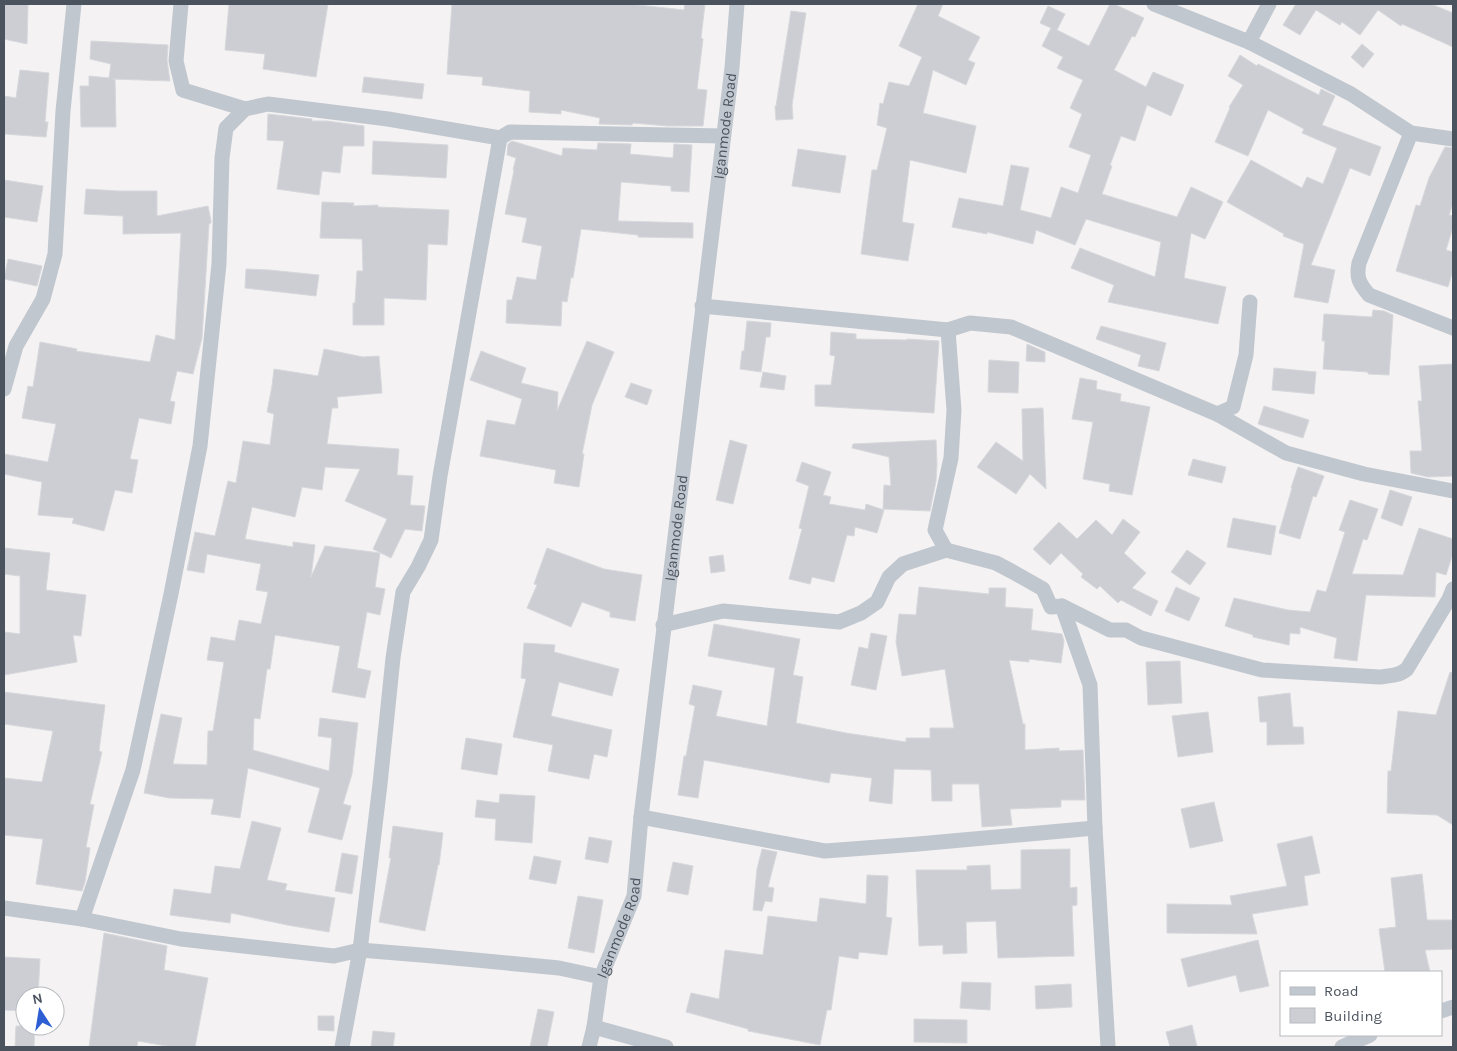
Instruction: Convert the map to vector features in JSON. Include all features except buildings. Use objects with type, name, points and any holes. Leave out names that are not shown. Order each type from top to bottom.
[{"type":"street","points":[[4,389],[10,344],[43,299],[55,254],[63,112],[74,4]]},
{"type":"street","points":[[181,4],[176,61],[183,90],[244,109],[268,104],[388,118],[500,138],[510,132],[723,136]]},
{"type":"street","name":"Iganmode Road","points":[[589,1047],[594,1027],[601,976],[634,896],[663,625],[732,68],[737,4]]},
{"type":"street","points":[[1154,4],[1249,42],[1351,94],[1411,133],[1453,139]]},
{"type":"street","points":[[1249,42],[1269,4]]},
{"type":"street","points":[[82,919],[133,770],[173,584],[200,446],[219,264],[222,158],[226,128],[244,109]]},
{"type":"street","points":[[1411,133],[1359,263],[1357,275],[1362,287],[1369,295],[1453,328]]},
{"type":"street","points":[[342,1047],[360,950],[393,658],[403,592],[431,540],[440,476],[500,138]]},
{"type":"street","points":[[1217,414],[1233,407],[1246,356],[1250,302]]},
{"type":"street","points":[[702,306],[948,330],[970,323],[1011,327],[1217,414],[1286,453],[1364,474],[1453,491]]},
{"type":"street","points":[[946,550],[935,530],[952,458],[954,410],[948,330]]},
{"type":"street","points":[[663,625],[724,611],[839,622],[862,613],[877,602],[889,577],[903,564],[946,550],[996,564],[1043,589],[1051,607],[1062,606],[1110,630],[1126,630],[1141,638],[1262,670],[1379,676],[1396,675],[1403,673],[1407,669],[1449,599],[1453,589]]},
{"type":"street","points":[[1062,606],[1090,685],[1095,828],[1108,1047]]},
{"type":"street","points":[[641,817],[825,850],[918,844],[1095,828]]},
{"type":"street","points":[[4,908],[82,919],[181,939],[334,956],[360,950],[559,968],[601,976]]},
{"type":"street","points":[[594,1027],[666,1047]]},
{"type":"street","points":[[1342,1047],[1368,1036]]}]
